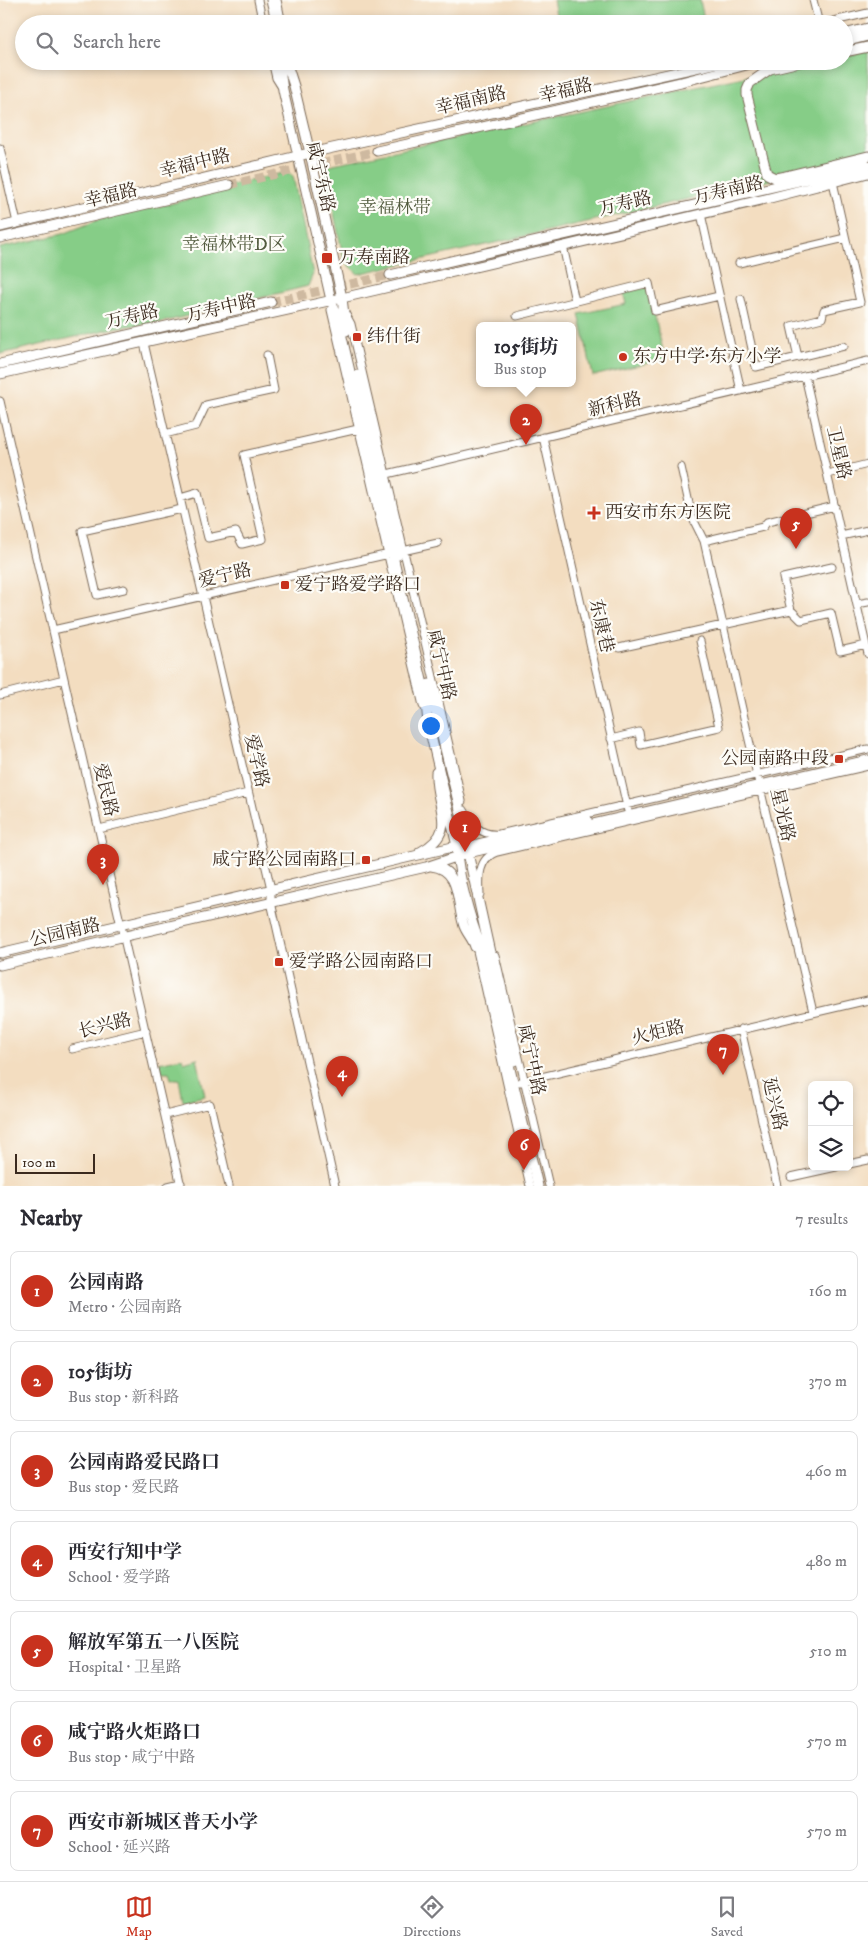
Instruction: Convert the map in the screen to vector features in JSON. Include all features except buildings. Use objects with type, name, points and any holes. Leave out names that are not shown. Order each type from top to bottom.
[{"type":"main road","points":[[266,0],[269,15]]},
{"type":"main road","points":[[271,0],[275,15]]},
{"type":"main road","points":[[853,32],[868,28]]},
{"type":"main road","points":[[853,40],[868,36]]},
{"type":"main road","points":[[853,50],[868,47]]},
{"type":"main road","name":"咸宁东路","points":[[281,70],[283,90],[331,300]]},
{"type":"main road","name":"咸宁东路","points":[[289,70],[310,153],[342,298]]},
{"type":"main road","name":"幸福南路","points":[[310,153],[687,70]]},
{"type":"main road","name":"幸福路","points":[[377,151],[725,70]]},
{"type":"main road","points":[[769,70],[750,83],[747,95],[767,174],[775,178],[781,177],[868,156]]},
{"type":"main road","points":[[563,109],[597,90]]},
{"type":"main road","name":"幸福中路","points":[[0,227],[310,153]]},
{"type":"main road","name":"万寿路","points":[[390,274],[868,165]]},
{"type":"main road","name":"万寿南路","points":[[331,300],[868,173]]},
{"type":"main road","name":"幸福路","points":[[0,238],[229,185]]},
{"type":"main road","points":[[586,241],[647,216]]},
{"type":"main road","name":"咸宁中路","points":[[342,298],[345,326],[425,692],[428,723],[457,846],[457,858],[474,929],[481,947],[519,1082],[538,1186]]},
{"type":"main road","name":"咸宁中路","points":[[331,300],[338,320],[378,476]]},
{"type":"main road","name":"万寿中路","points":[[0,374],[331,300]]},
{"type":"main road","name":"万寿路","points":[[5,363],[271,302]]},
{"type":"main road","points":[[5,363],[57,361]]},
{"type":"main road","name":"咸宁中路","points":[[395,552],[463,821],[543,1186]]},
{"type":"main road","name":"公园南路","points":[[759,783],[868,755]]},
{"type":"main road","points":[[413,856],[434,842],[443,830],[443,820],[436,784],[436,759]]},
{"type":"main road","name":"公园南路","points":[[0,965],[426,867],[457,858],[469,849],[868,760]]},
{"type":"main road","name":"公园南路","points":[[0,953],[457,846],[469,849]]},
{"type":"main road","points":[[426,867],[438,867],[446,871],[453,878],[465,928],[476,950]]},
{"type":"street","points":[[258,0],[261,15]]},
{"type":"street","points":[[277,0],[280,15]]},
{"type":"street","points":[[813,0],[817,15]]},
{"type":"street","points":[[853,16],[868,13]]},
{"type":"street","points":[[274,70],[276,78],[283,90]]},
{"type":"street","points":[[292,70],[294,86]]},
{"type":"street","points":[[0,148],[16,223]]},
{"type":"street","points":[[798,357],[791,326],[822,318],[824,310],[860,302],[833,182]]},
{"type":"street","points":[[701,214],[741,391]]},
{"type":"street","points":[[739,263],[845,238]]},
{"type":"street","points":[[563,246],[575,301]]},
{"type":"street","points":[[517,316],[649,283],[655,311],[719,296]]},
{"type":"street","points":[[741,299],[756,367],[844,346]]},
{"type":"street","points":[[331,300],[331,311],[358,429],[378,476]]},
{"type":"street","name":"爱学路","points":[[144,343],[271,889],[271,902],[336,1186]]},
{"type":"street","points":[[165,434],[196,426],[206,405],[274,390],[266,355]]},
{"type":"street","name":"新科路","points":[[378,476],[868,362]]},
{"type":"street","name":"卫星路","points":[[805,376],[868,654]]},
{"type":"street","name":"爱民路","points":[[0,401],[181,1184]]},
{"type":"street","points":[[180,498],[197,494],[208,538],[236,532],[242,544],[263,539],[244,455],[358,429]]},
{"type":"street","name":"东康巷","points":[[543,437],[628,813]]},
{"type":"street","points":[[828,474],[868,464]]},
{"type":"street","name":"星光路","points":[[681,467],[692,518],[704,541],[813,1012]]},
{"type":"street","points":[[704,541],[763,527],[767,522],[835,506]]},
{"type":"street","points":[[124,589],[97,595],[82,531],[182,509]]},
{"type":"street","points":[[842,536],[868,530]]},
{"type":"street","name":"爱宁路","points":[[53,630],[438,543]]},
{"type":"street","points":[[395,552],[464,810],[478,830],[493,834],[628,813]]},
{"type":"street","points":[[832,567],[784,578],[791,610],[801,620],[831,613],[840,652],[866,645]]},
{"type":"street","points":[[857,604],[868,602]]},
{"type":"street","points":[[618,648],[791,610]]},
{"type":"street","points":[[611,739],[638,732],[641,745],[719,727],[700,641]]},
{"type":"street","points":[[0,695],[64,679]]},
{"type":"street","points":[[759,783],[868,749]]},
{"type":"street","points":[[759,783],[868,766]]},
{"type":"street","points":[[99,829],[248,793]]},
{"type":"street","points":[[463,821],[464,810]]},
{"type":"street","points":[[481,904],[481,870],[485,860],[493,853],[628,813]]},
{"type":"street","points":[[474,929],[476,950],[530,1186]]},
{"type":"street","name":"火炬路","points":[[519,1082],[868,1000]]},
{"type":"street","name":"延兴路","points":[[741,1029],[777,1186]]},
{"type":"street","name":"长兴路","points":[[72,1050],[146,1031]]},
{"type":"street","points":[[519,1082],[549,1186]]},
{"type":"street","points":[[165,1115],[210,1104],[229,1186]]},
{"type":"street","points":[[853,1163],[868,1160]]},
{"type":"street","points":[[792,1178],[820,1171]]},
{"type":"street","points":[[168,1186],[181,1184]]},
{"type":"green space","points":[[553,0],[700,0],[703,15],[556,15]]},
{"type":"green space","name":"幸福林带","points":[[868,51],[868,158],[358,274],[344,261],[324,166],[777,70],[853,70],[853,54]]},
{"type":"green space","name":"幸福林带D区","points":[[287,172],[293,176],[313,274],[308,286],[159,323],[119,327],[0,354],[0,248],[63,234],[98,220],[191,199],[194,194]]},
{"type":"green space","points":[[648,287],[665,359],[593,376],[579,314],[626,304],[623,292]]},
{"type":"green space","points":[[182,1058],[184,1062],[197,1058],[205,1096],[183,1101],[179,1079],[171,1079],[169,1072],[161,1072],[159,1063]]},
{"type":"tunnel","points":[[229,185],[377,151]]},
{"type":"tunnel","points":[[271,302],[390,275]]},
{"type":"place","name":"万寿南路","points":[[327,258]]},
{"type":"place","name":"纬什街","points":[[357,337]]},
{"type":"place","name":"东方中学·东方小学","points":[[623,357]]},
{"type":"place","name":"105街坊","points":[[526,445]]},
{"type":"place","name":"西安市东方医院","points":[[594,513]]},
{"type":"place","name":"解放军第五一八医院","points":[[796,549]]},
{"type":"place","name":"爱宁路爱学路口","points":[[285,585]]},
{"type":"place","name":"公园南路中段","points":[[839,759]]},
{"type":"place","name":"公园南路","points":[[465,852]]},
{"type":"place","name":"咸宁路公园南路口","points":[[366,860]]},
{"type":"place","name":"公园南路爱民路口","points":[[103,885]]},
{"type":"place","name":"爱学路公园南路口","points":[[279,962]]},
{"type":"place","name":"西安市新城区普天小学","points":[[723,1075]]},
{"type":"place","name":"西安行知中学","points":[[342,1097]]},
{"type":"place","name":"咸宁路火炬路口","points":[[524,1170]]}]
